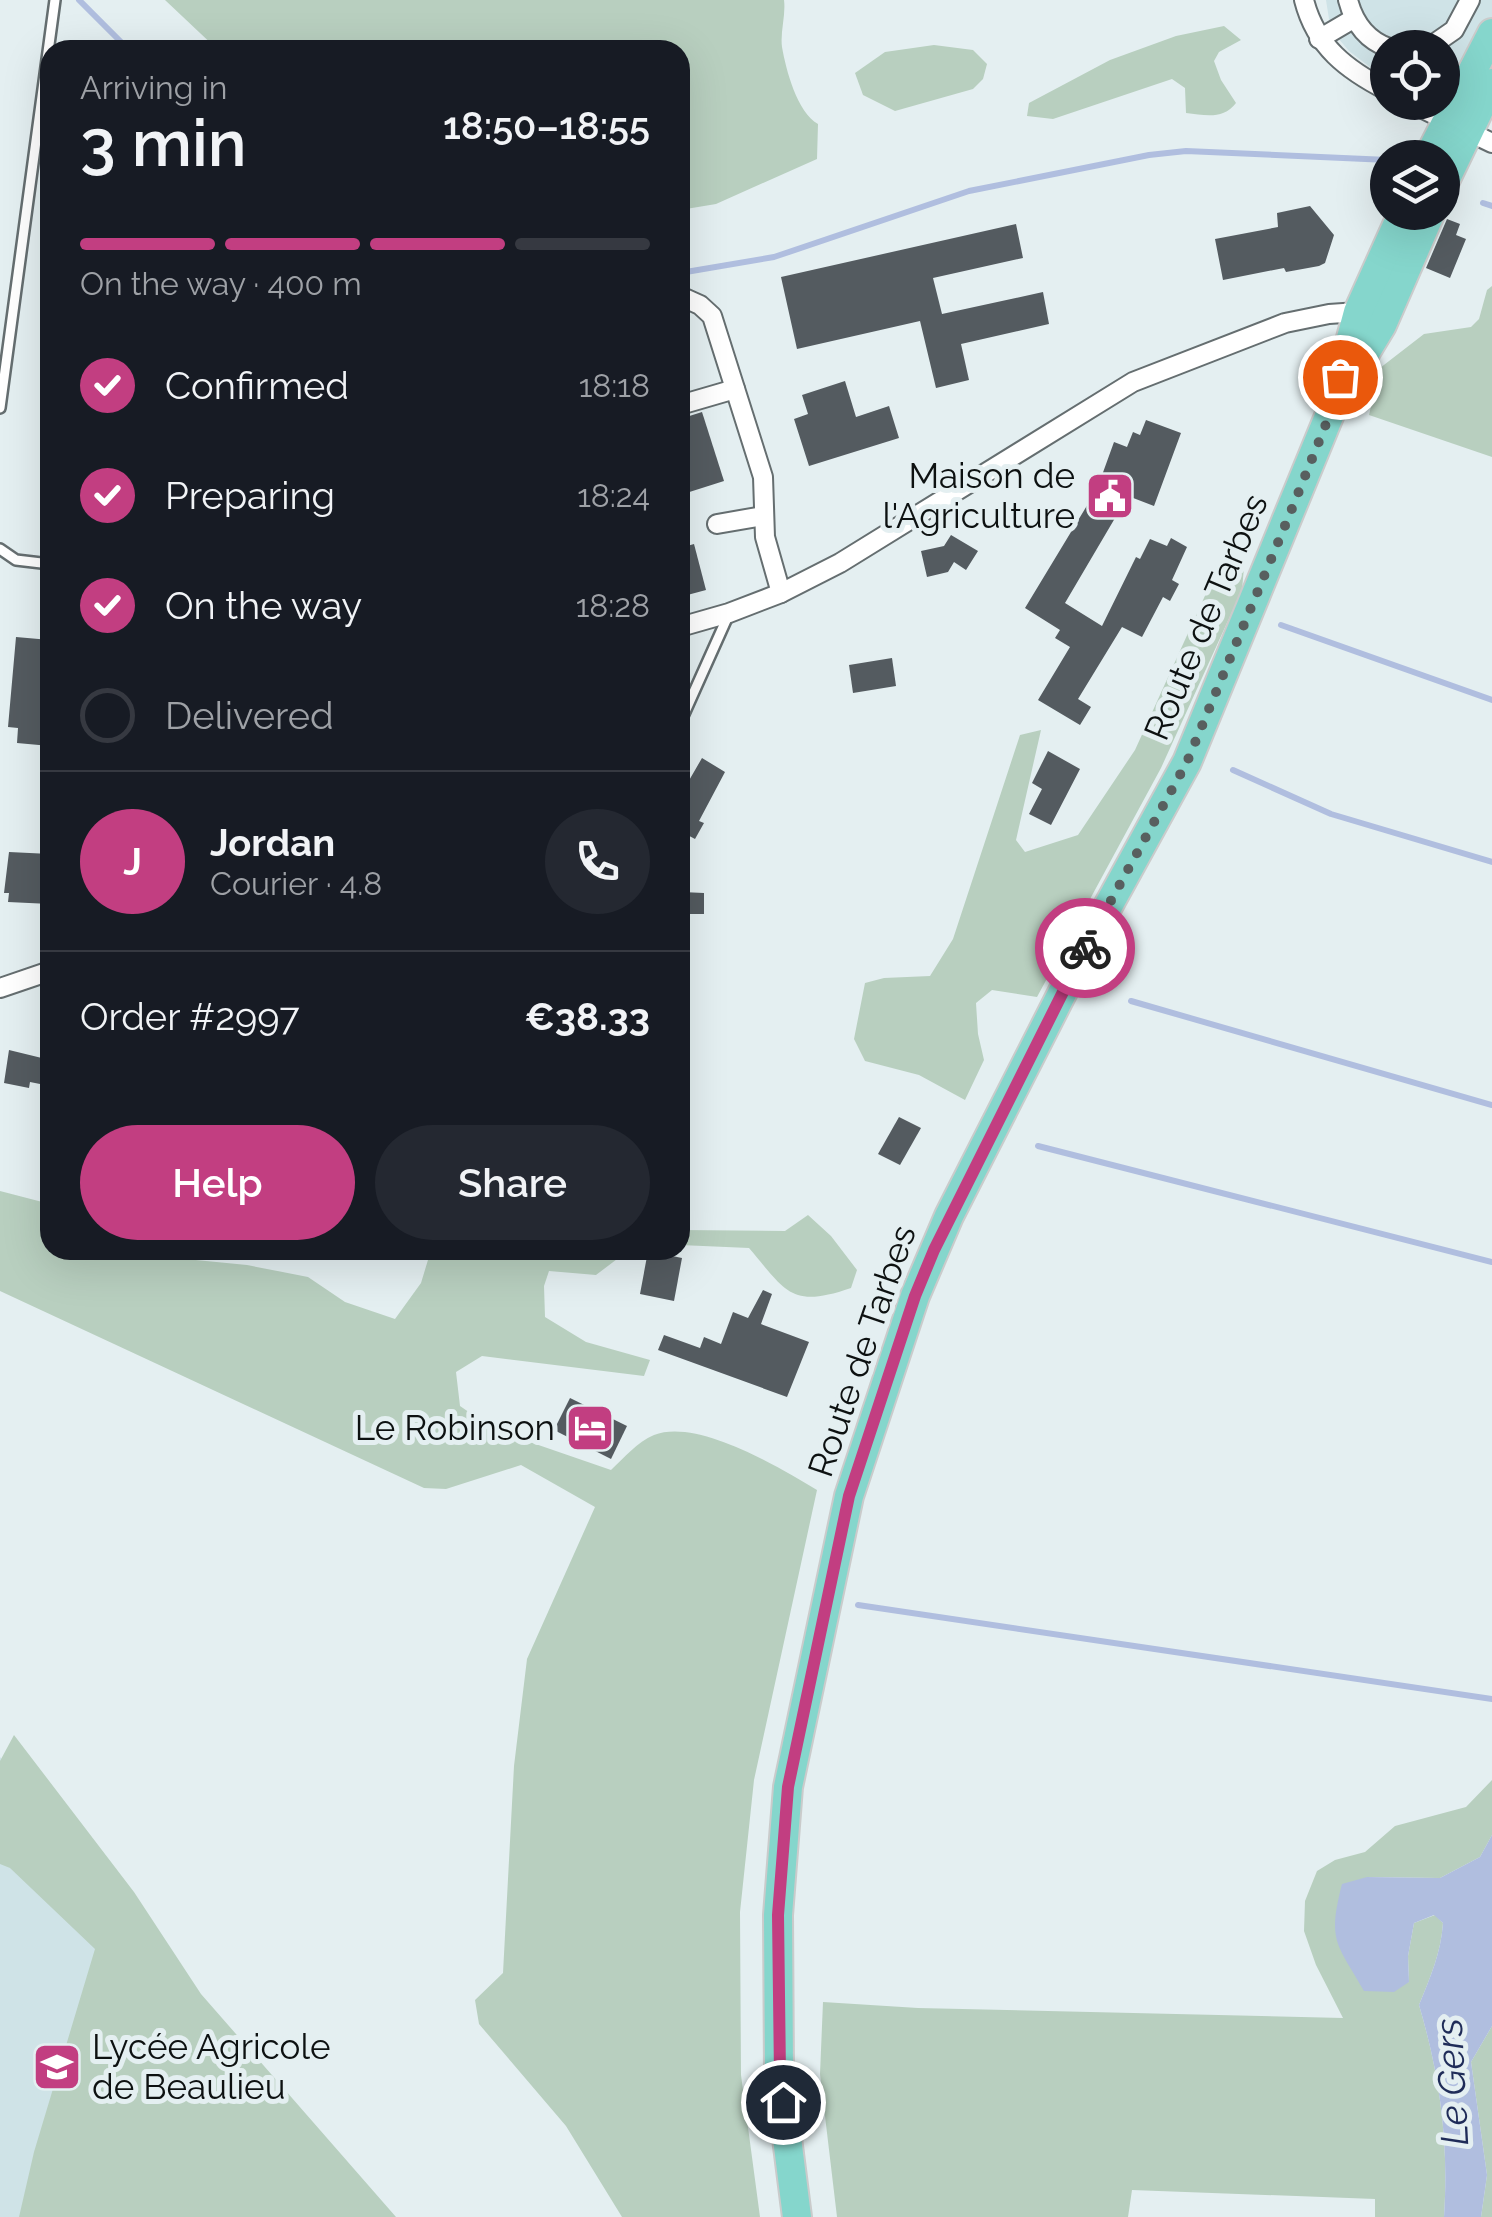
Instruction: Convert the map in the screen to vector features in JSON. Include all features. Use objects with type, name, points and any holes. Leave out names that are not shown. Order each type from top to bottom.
[{"type":"main road","points":[[1468,132],[1492,33]]},
{"type":"main road","points":[[1468,132],[1492,83]]},
{"type":"main road","points":[[1370,318],[1397,230]]},
{"type":"main road","points":[[1370,318],[1421,230]]},
{"type":"main road","name":"Route de Tarbes","points":[[796,2217],[780,2075],[778,1915],[788,1787],[849,1496],[915,1296],[949,1216],[1084,950],[1187,762],[1370,318]]},
{"type":"street","points":[[1304,0],[1320,39],[1353,74],[1370,83]]},
{"type":"street","points":[[1348,0],[1354,19],[1370,38]]},
{"type":"street","points":[[1454,30],[1470,0]]},
{"type":"street","points":[[1320,39],[1354,19]]},
{"type":"street","points":[[1444,120],[1468,132]]},
{"type":"street","points":[[690,300],[712,316],[763,477],[765,537],[782,593]]},
{"type":"street","points":[[690,624],[730,614],[782,593],[840,563],[1133,382],[1285,323],[1370,318]]},
{"type":"street","points":[[690,402],[735,388]]},
{"type":"street","points":[[717,524],[763,516]]},
{"type":"street","points":[[0,988],[40,974]]},
{"type":"lane","points":[[50,40],[55,0]]},
{"type":"lane","points":[[0,408],[40,111]]},
{"type":"lane","points":[[0,549],[16,560],[40,563]]},
{"type":"lane","points":[[690,701],[730,614]]},
{"type":"shaded area","points":[[1326,0],[1492,0],[1492,104],[1460,89],[1460,30],[1370,30],[1370,67],[1349,51],[1329,19]]},
{"type":"shaded area","name":"Lycée Agricole de Beaulieu","points":[[0,1757],[142,1928],[102,2217],[0,2217]]},
{"type":"green space","points":[[165,0],[784,0],[784,56],[798,100],[818,124],[817,159],[716,204],[690,208],[690,40],[207,40]]},
{"type":"green space","points":[[1224,26],[1241,40],[1219,52],[1214,61],[1236,103],[1225,112],[1186,113],[1185,88],[1172,79],[1053,119],[1027,116],[1029,103],[1110,60],[1176,36]]},
{"type":"green space","points":[[934,45],[973,50],[987,64],[983,79],[973,89],[895,111],[863,95],[855,73],[885,52]]},
{"type":"green space","points":[[1492,286],[1492,457],[1369,415],[1380,368],[1424,334],[1471,327],[1479,319],[1487,290]]},
{"type":"green space","points":[[1235,553],[1244,567],[1242,590],[1161,768],[1037,997],[992,990],[976,1003],[984,1060],[965,1100],[919,1075],[865,1061],[854,1039],[865,983],[930,976],[953,939],[1020,735],[1041,730],[1016,840],[1025,852],[1078,835],[1135,750],[1223,556]]},
{"type":"green space","points":[[0,1191],[40,1201],[40,1260],[196,1260],[247,1265],[308,1277],[345,1302],[395,1319],[421,1283],[428,1260],[616,1260],[596,1275],[549,1271],[544,1286],[545,1317],[586,1342],[650,1360],[644,1376],[482,1356],[456,1372],[460,1406],[495,1430],[611,1470],[654,1435],[693,1433],[738,1448],[817,1490],[754,1780],[740,1912],[741,2075],[760,2217],[622,2217],[566,2126],[479,2024],[475,2000],[503,1973],[514,1766],[527,1659],[595,1507],[521,1465],[446,1489],[424,1488],[0,1291]]},
{"type":"green space","points":[[808,1215],[831,1236],[857,1270],[851,1288],[815,1297],[802,1296],[781,1285],[749,1248],[690,1245],[690,1230],[785,1231]]},
{"type":"green space","points":[[14,1735],[134,1892],[201,1994],[396,2217],[19,2217],[34,2152],[95,1949],[10,1868],[0,1864],[0,1761]]},
{"type":"green space","points":[[1492,1780],[1492,1835],[1480,1857],[1440,1878],[1367,1877],[1353,1970],[1365,1991],[1409,1982],[1408,1956],[1414,1923],[1435,1915],[1443,1923],[1437,1955],[1419,2005],[1441,2110],[1444,2217],[1375,2217],[1375,2199],[1132,2190],[1128,2217],[837,2217],[820,2074],[823,2002],[918,2008],[1343,2018],[1304,1931],[1305,1901],[1317,1871],[1335,1860],[1365,1852],[1395,1826],[1466,1807]]},
{"type":"green space","points":[[1492,2026],[1492,2217],[1481,2217],[1487,2175],[1471,2062]]},
{"type":"water","name":"Le Gers","points":[[1492,1835],[1492,2026],[1471,2062],[1487,2175],[1481,2217],[1444,2217],[1441,2110],[1419,2005],[1437,1955],[1443,1923],[1434,1915],[1414,1923],[1408,1956],[1409,1982],[1394,1992],[1364,1991],[1337,1941],[1335,1918],[1342,1884],[1367,1877],[1440,1878],[1480,1857]]},
{"type":"building","points":[[1310,206],[1334,235],[1325,263],[1223,280],[1215,239],[1278,227],[1277,213]]},
{"type":"building","points":[[1016,224],[1023,258],[933,278],[942,314],[1043,292],[1049,324],[961,344],[969,380],[936,388],[920,321],[797,349],[781,277]]},
{"type":"building","points":[[1442,230],[1458,230],[1456,235],[1466,239],[1450,278],[1426,268]]},
{"type":"building","points":[[845,381],[856,417],[889,406],[899,438],[809,466],[794,419],[808,414],[802,395]]},
{"type":"building","points":[[702,412],[724,481],[690,492],[690,416]]},
{"type":"building","points":[[1146,420],[1181,433],[1154,506],[1128,496],[1065,603],[1102,626],[1136,557],[1140,559],[1150,539],[1167,546],[1171,538],[1187,547],[1172,580],[1179,584],[1170,601],[1163,597],[1142,637],[1122,627],[1078,699],[1091,707],[1080,725],[1038,700],[1070,647],[1055,638],[1060,630],[1025,608],[1097,489],[1114,442],[1127,447],[1133,432],[1140,435]]},
{"type":"building","points":[[951,535],[978,551],[966,570],[954,562],[948,572],[927,577],[921,551],[944,546]]},
{"type":"building","points":[[694,544],[706,590],[690,594],[690,545]]},
{"type":"building","points":[[16,637],[40,639],[40,745],[17,743],[18,728],[8,727]]},
{"type":"building","points":[[892,658],[896,686],[853,693],[849,665]]},
{"type":"building","points":[[1048,751],[1080,769],[1051,825],[1029,814],[1042,789],[1032,783]]},
{"type":"building","points":[[702,758],[725,772],[699,821],[704,823],[695,839],[690,836],[690,779]]},
{"type":"building","points":[[9,852],[40,854],[40,904],[8,902],[9,893],[4,893]]},
{"type":"building","points":[[690,892],[704,893],[704,914],[690,914]]},
{"type":"building","points":[[9,1050],[40,1058],[40,1084],[30,1082],[29,1088],[4,1083]]},
{"type":"building","points":[[899,1117],[921,1128],[900,1165],[878,1154]]},
{"type":"building","points":[[646,1260],[682,1260],[674,1301],[640,1294]]},
{"type":"building","points":[[763,1290],[772,1294],[761,1324],[809,1342],[787,1397],[658,1350],[664,1335],[700,1348],[704,1337],[721,1344],[733,1312],[748,1318]]},
{"type":"building","name":"Le Robinson","points":[[570,1398],[627,1426],[611,1459],[554,1430]]},
{"type":"waterway","points":[[79,0],[119,40]]},
{"type":"waterway","points":[[690,271],[774,257],[969,191],[1149,155],[1186,151],[1370,159]]},
{"type":"waterway","points":[[1483,203],[1492,206]]},
{"type":"waterway","points":[[1281,625],[1492,700]]},
{"type":"waterway","points":[[1233,770],[1331,814],[1492,862]]},
{"type":"waterway","points":[[1131,1001],[1492,1105]]},
{"type":"waterway","points":[[1038,1146],[1492,1262]]},
{"type":"waterway","points":[[858,1605],[1492,1699]]},
{"type":"way so far","points":[[1085,948],[1187,762],[1332,409],[1340,377]]},
{"type":"place","name":"Maison de l'Agriculture","points":[[1110,496]]},
{"type":"place","name":"Le Robinson","points":[[590,1428]]},
{"type":"place","name":"Lycée Agricole de Beaulieu","points":[[57,2067]]},
{"type":"route","points":[[783,2102],[778,1915],[788,1787],[849,1496],[884,1385],[934,1250],[1085,948]]}]
